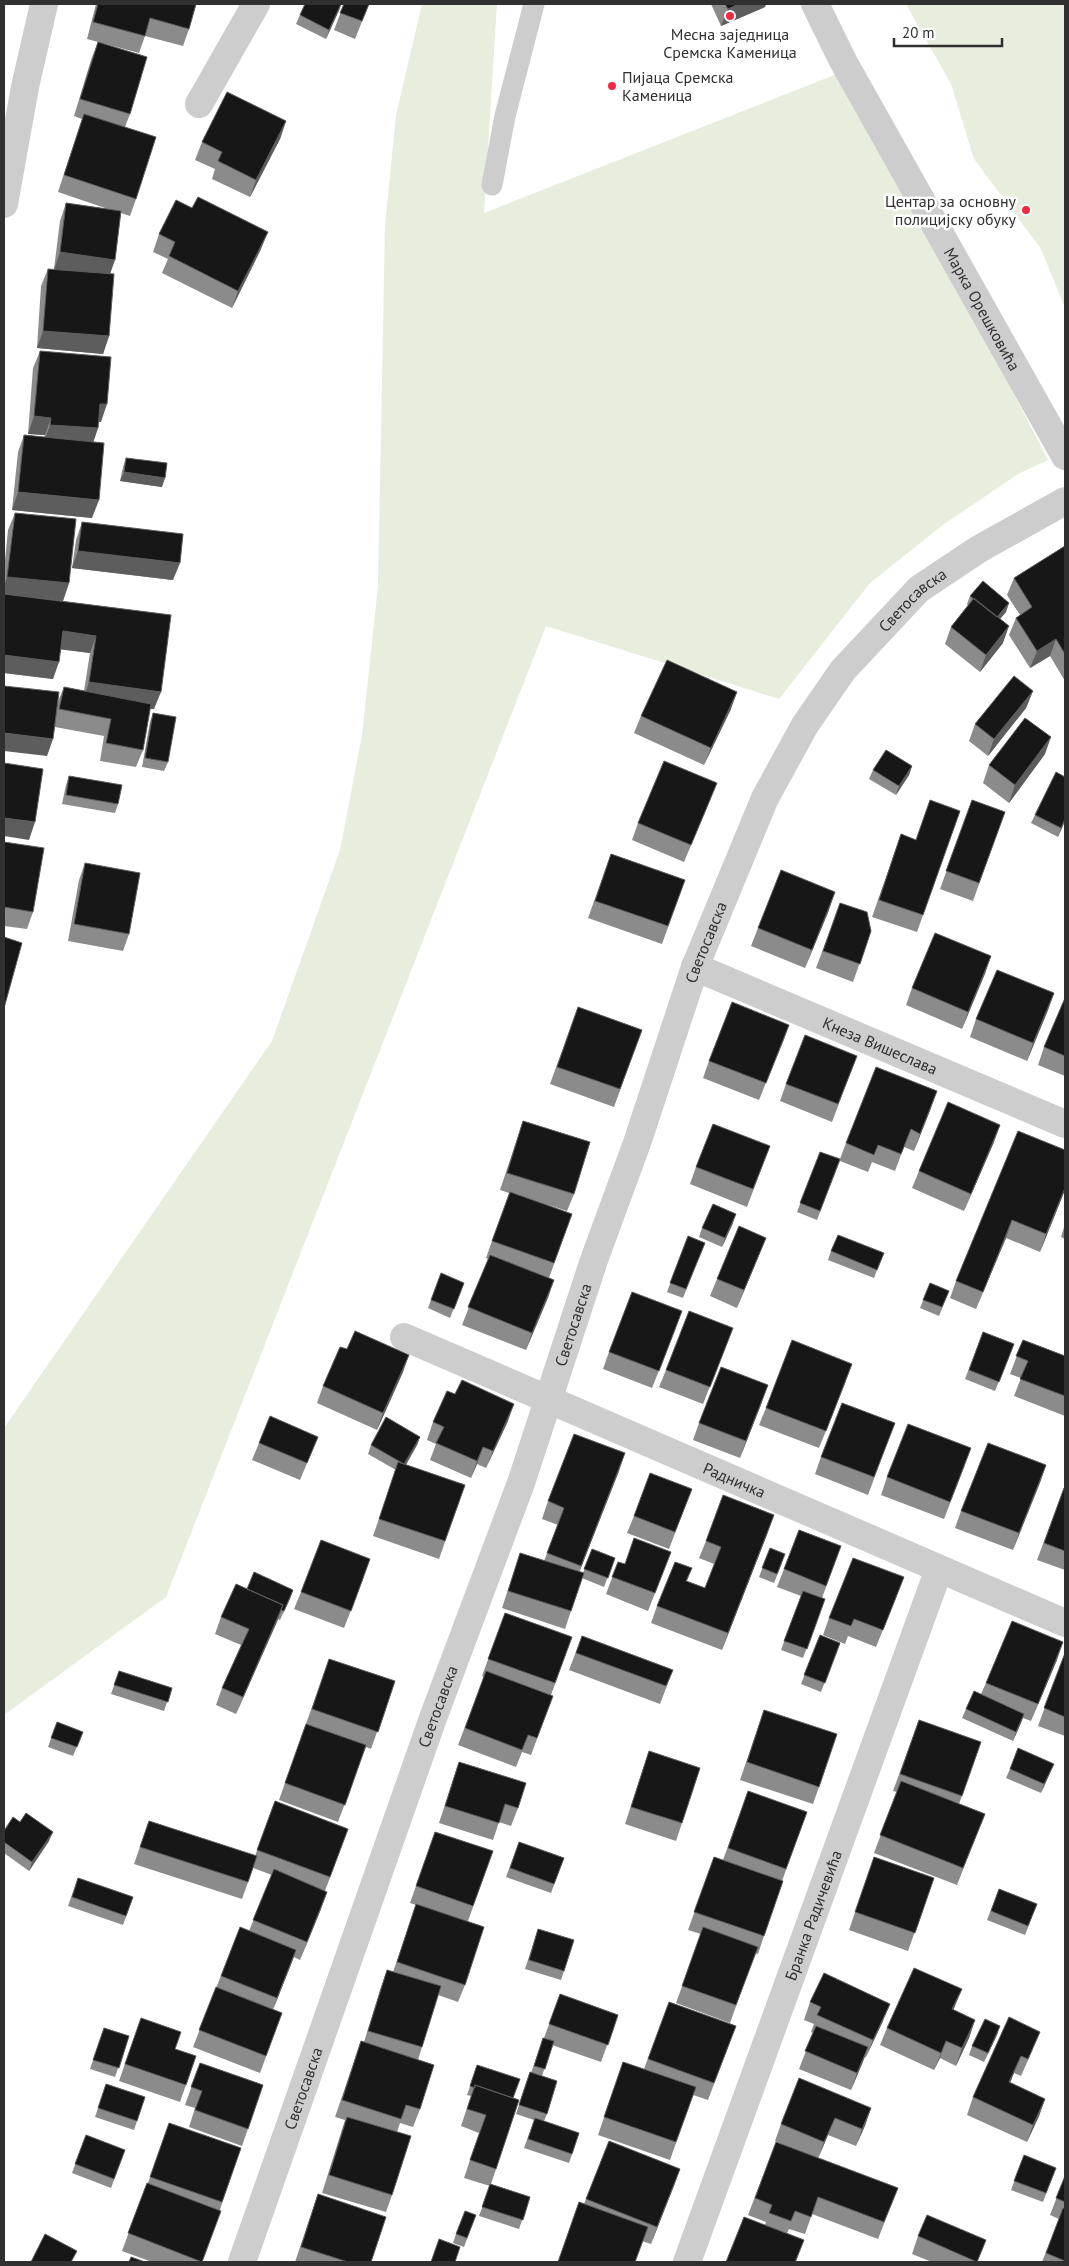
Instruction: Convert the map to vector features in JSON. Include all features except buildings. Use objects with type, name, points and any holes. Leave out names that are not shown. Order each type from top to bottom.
[{"type":"street","points":[[4,204],[25,87],[44,4]]},
{"type":"street","points":[[199,104],[256,4]]},
{"type":"street","name":"Марка Орешковића","points":[[815,4],[848,70],[1065,456]]},
{"type":"street","name":"Светосавска","points":[[242,2262],[393,1829],[521,1483],[594,1260],[637,1142],[695,966],[765,798],[805,725],[843,670],[919,589],[979,549],[1065,501]]},
{"type":"street","name":"Кнеза Вишеслава","points":[[695,966],[1065,1124]]},
{"type":"street","name":"Радничка","points":[[404,1336],[1065,1623]]},
{"type":"street","name":"Бранка Радичевића","points":[[687,2262],[939,1569]]},
{"type":"lane","points":[[492,185],[505,116],[534,4]]},
{"type":"green space","points":[[422,4],[497,4],[484,213],[847,70],[1048,460],[1020,473],[944,524],[870,583],[779,699],[546,626],[166,1597],[4,1715],[4,1428],[272,1041],[340,850],[362,735],[378,586],[385,225],[396,115]]},
{"type":"green space","name":"Центар за основну полицијску обуку","points":[[906,4],[1065,4],[1065,308],[1041,249],[974,159],[951,84]]},
{"type":"place","name":"Месна заједница Сремска Каменица","points":[[730,16]]},
{"type":"place","name":"Пијаца Сремска Каменица","points":[[612,86]]},
{"type":"place","name":"Центар за основну полицијску обуку","points":[[1026,210]]}]
